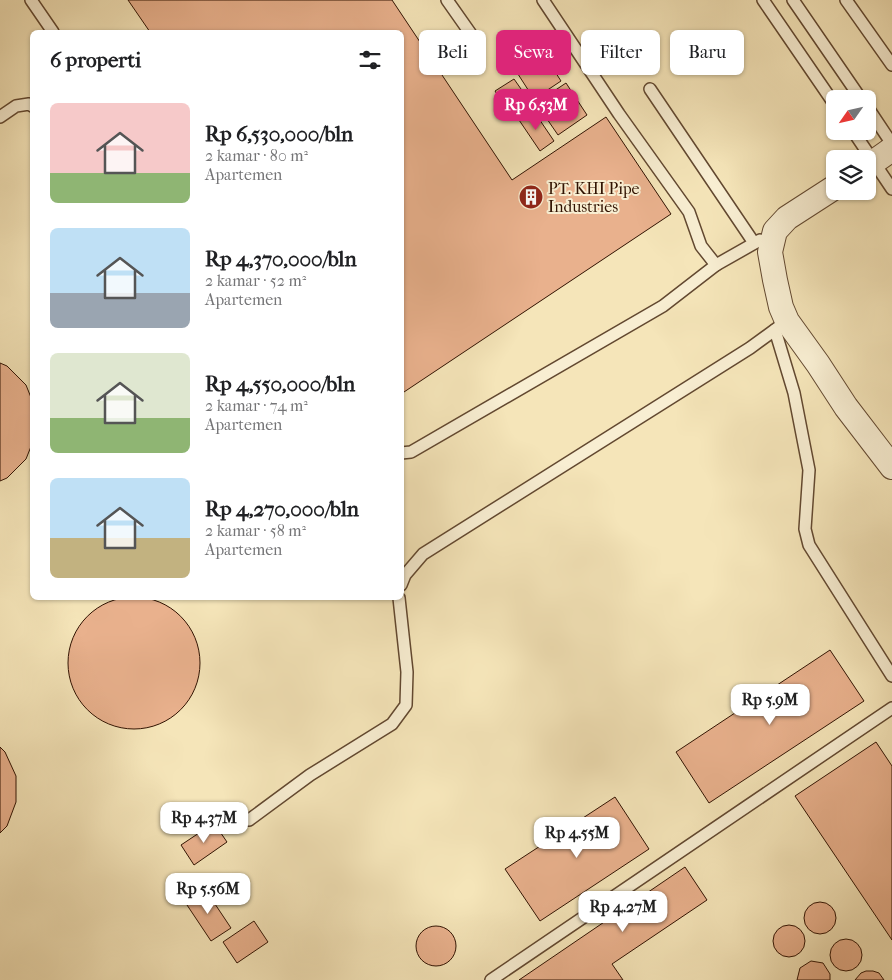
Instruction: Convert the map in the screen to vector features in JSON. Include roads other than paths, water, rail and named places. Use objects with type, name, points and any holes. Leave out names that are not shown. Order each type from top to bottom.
[{"type":"street","points":[[826,193],[787,218],[775,231],[770,252],[781,307],[781,326],[818,364],[846,407],[892,468]]},
{"type":"lane","points":[[31,0],[53,30]]},
{"type":"lane","points":[[447,0],[468,30]]},
{"type":"lane","points":[[543,0],[619,114],[689,212],[702,246],[716,265]]},
{"type":"lane","points":[[763,0],[826,92]]},
{"type":"lane","points":[[793,0],[855,90]]},
{"type":"lane","points":[[846,0],[892,65]]},
{"type":"lane","points":[[650,89],[754,243]]},
{"type":"lane","points":[[0,117],[16,106],[30,105]]},
{"type":"lane","points":[[876,120],[892,144]]},
{"type":"lane","points":[[861,140],[878,159],[892,189]]},
{"type":"lane","points":[[404,453],[412,452],[664,306],[716,265],[775,231]]},
{"type":"lane","points":[[404,578],[423,554],[750,348],[781,326],[809,470],[805,529],[809,544],[892,676]]},
{"type":"lane","points":[[249,820],[310,775],[392,724],[406,705],[407,672],[399,600]]},
{"type":"lane","points":[[492,980],[892,708]]},
{"type":"place","name":"PT. KHI Pipe Industries","points":[[531,197]]}]
